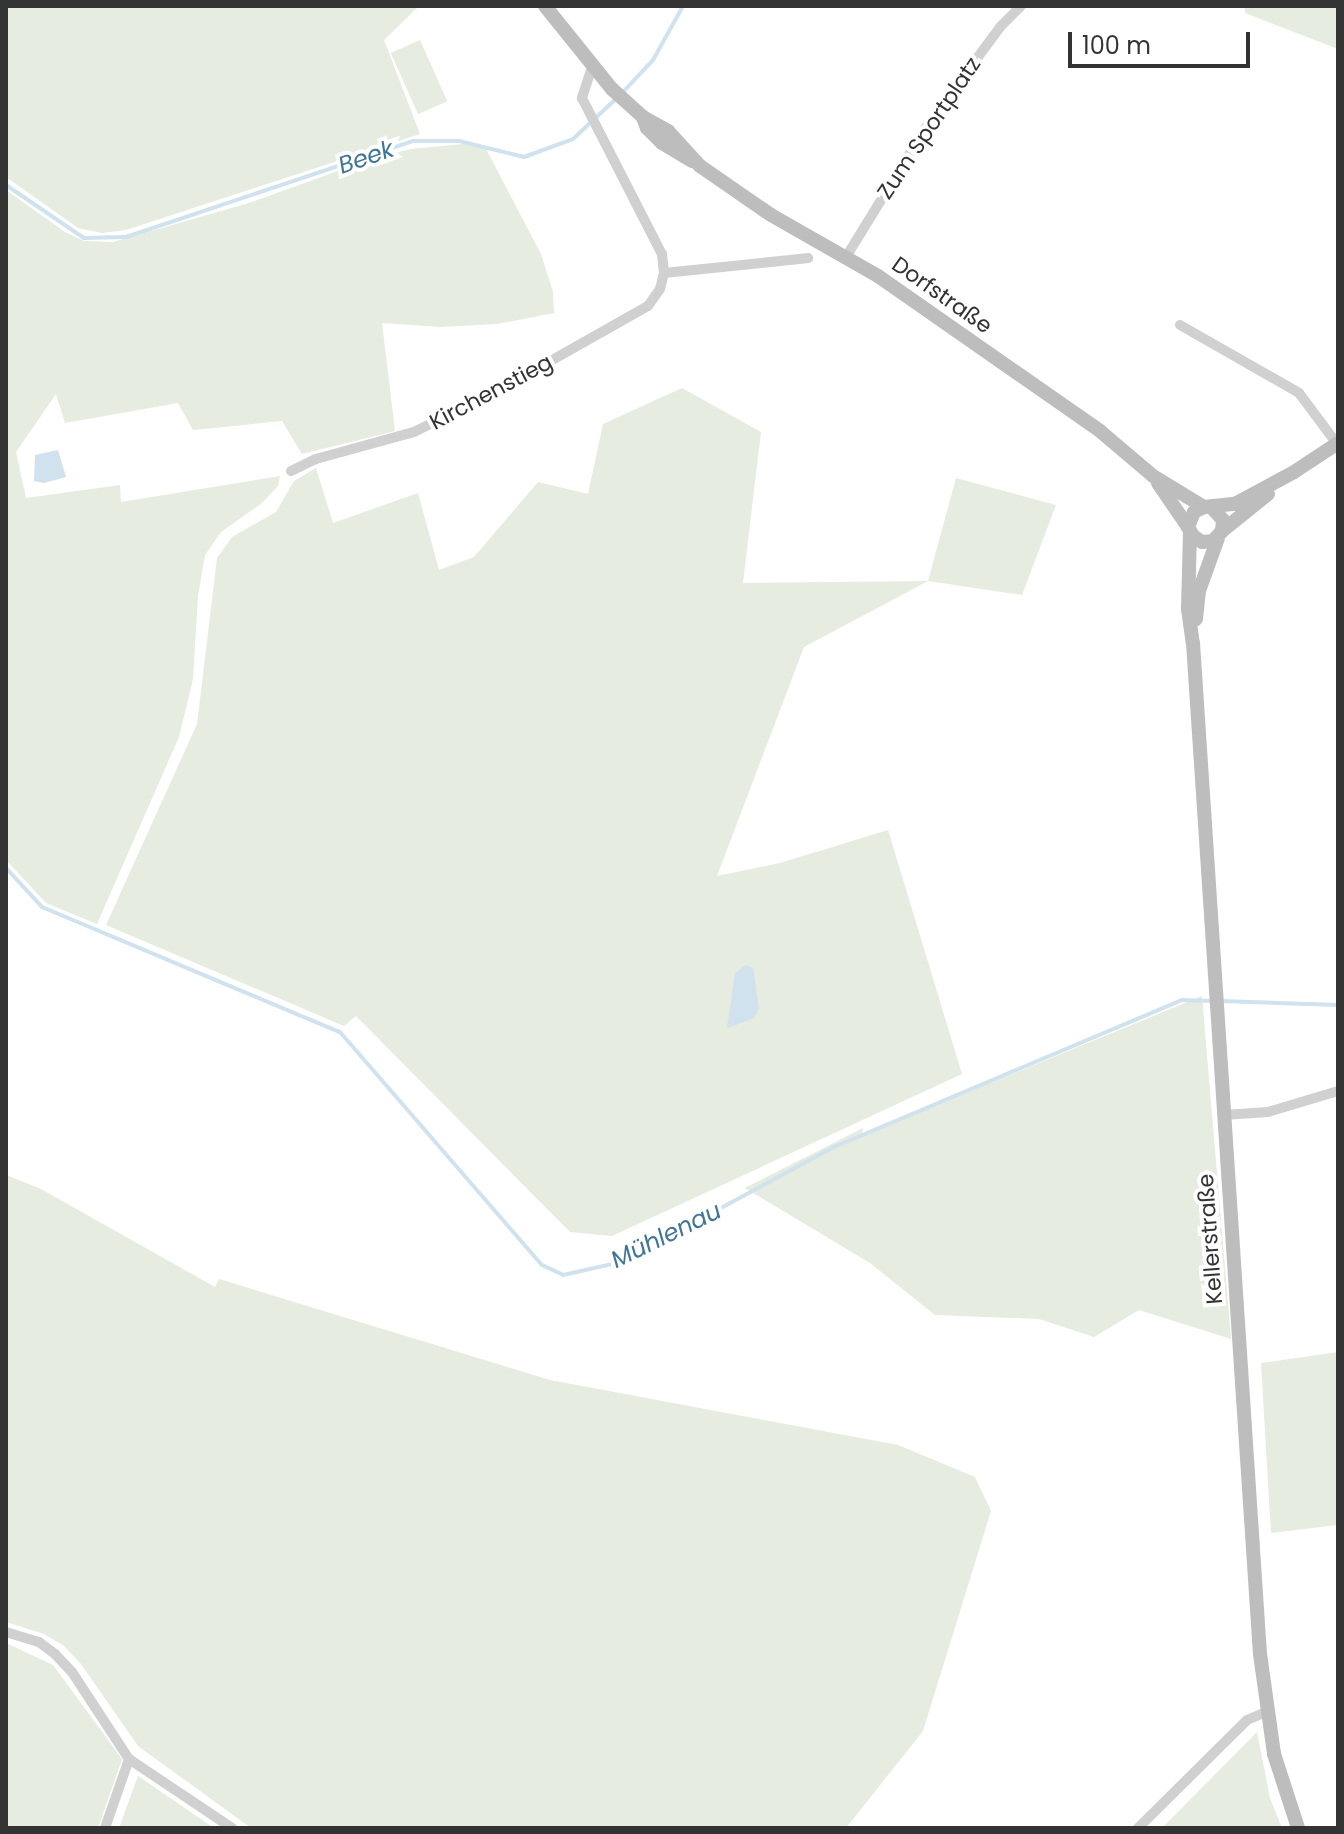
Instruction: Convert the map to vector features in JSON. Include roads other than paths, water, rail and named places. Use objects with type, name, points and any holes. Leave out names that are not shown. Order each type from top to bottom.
[{"type":"main road","name":"Dorfstraße","points":[[545,6],[612,89],[643,117],[668,131],[696,162],[771,215],[846,257],[1100,431],[1153,476],[1208,508]]},
{"type":"main road","points":[[1294,472],[1220,535],[1202,542],[1189,530],[1194,512],[1235,504],[1294,472],[1337,443]]},
{"type":"main road","name":"Dorfstraße","points":[[1153,476],[1189,530]]},
{"type":"main road","points":[[1208,508],[1223,520],[1220,535]]},
{"type":"main road","name":"Kellerstraße","points":[[1189,530],[1188,609],[1193,643],[1266,1712],[1274,1754],[1298,1828]]},
{"type":"main road","name":"Kellerstraße","points":[[1193,643],[1199,591],[1220,535]]},
{"type":"street","name":"Zum Sportplatz","points":[[846,257],[924,130],[1001,26],[1021,6]]},
{"type":"street","points":[[592,67],[582,98],[662,254],[664,273],[808,258]]},
{"type":"street","name":"Kirchenstieg","points":[[291,471],[316,459],[414,432],[501,389],[648,306],[660,289],[664,273]]},
{"type":"street","points":[[1180,325],[1299,393],[1337,443]]},
{"type":"street","points":[[1224,1115],[1268,1112],[1338,1091]]},
{"type":"street","points":[[6,1632],[39,1642],[55,1654],[72,1672],[129,1759],[232,1828]]},
{"type":"street","points":[[1138,1828],[1247,1720],[1266,1712]]},
{"type":"street","points":[[105,1828],[129,1759]]},
{"type":"water","points":[[58,450],[66,477],[44,483],[34,481],[35,455]]},
{"type":"water","points":[[746,965],[753,968],[759,1009],[754,1018],[727,1028],[735,973]]},
{"type":"waterway","name":"Beek","points":[[623,92],[653,60],[683,6]]},
{"type":"waterway","name":"Beek","points":[[6,185],[84,238],[126,237],[413,141],[459,141],[524,157],[573,139],[617,98]]},
{"type":"waterway","name":"Mühlenau","points":[[6,868],[42,907],[340,1032],[542,1265],[563,1275],[621,1262],[834,1147],[1182,1000],[1212,1001]]},
{"type":"waterway","name":"Mühlenau","points":[[1220,1001],[1338,1005]]}]
